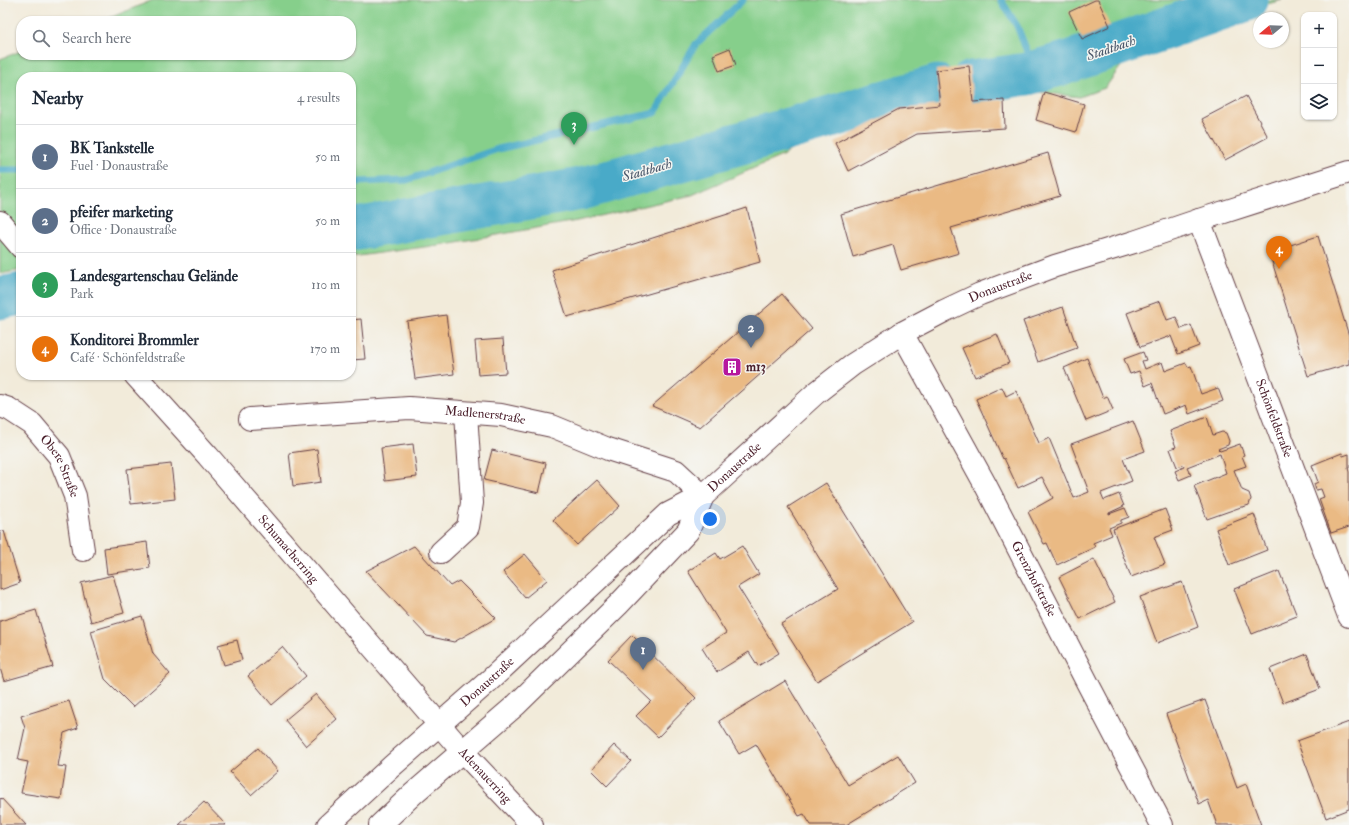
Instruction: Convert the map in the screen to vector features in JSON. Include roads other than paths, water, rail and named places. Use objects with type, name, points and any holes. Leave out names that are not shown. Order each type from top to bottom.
[{"type":"street","name":"Donaustraße","points":[[328,825],[491,679],[668,514],[703,496],[816,393],[852,365],[902,333],[980,294],[1055,266],[1349,172]]},
{"type":"street","name":"Schönfeldstraße","points":[[1198,220],[1348,610]]},
{"type":"street","points":[[0,222],[16,241]]},
{"type":"street","name":"Grenzhofstraße","points":[[902,333],[985,484],[1084,678],[1162,825]]},
{"type":"street","name":"Schumacherring","points":[[140,380],[208,456],[440,724]]},
{"type":"street","name":"Obere Straße","points":[[0,406],[9,409],[32,424],[59,456],[75,496],[83,550]]},
{"type":"street","name":"Madlenerstraße","points":[[250,419],[409,408],[501,415],[552,426],[608,449],[676,471],[703,496]]},
{"type":"street","points":[[441,552],[468,527],[472,503],[466,413]]},
{"type":"street","name":"Donaustraße","points":[[380,825],[516,705],[618,605],[688,531],[703,496]]},
{"type":"street","name":"Adenauerring","points":[[440,724],[463,752],[532,825]]},
{"type":"waterway","points":[[356,183],[407,180],[498,149],[655,113],[696,44],[743,0]]},
{"type":"waterway","points":[[1001,0],[1017,26],[1035,72]]},
{"type":"waterway","name":"Stadtbach","points":[[971,82],[1027,74],[1069,62],[1247,0]]},
{"type":"waterway","name":"Stadtbach","points":[[356,229],[581,189],[938,86]]},
{"type":"waterway","points":[[0,170],[16,170]]},
{"type":"waterway","points":[[0,298],[16,295]]},
{"type":"place","name":"Landesgartenschau Gelände","points":[[574,145]]},
{"type":"place","name":"Konditorei Brommler","points":[[1279,269]]},
{"type":"place","name":"pfeifer marketing","points":[[751,348]]},
{"type":"place","name":"m13","points":[[732,367]]},
{"type":"place","name":"BK Tankstelle","points":[[643,670]]}]
